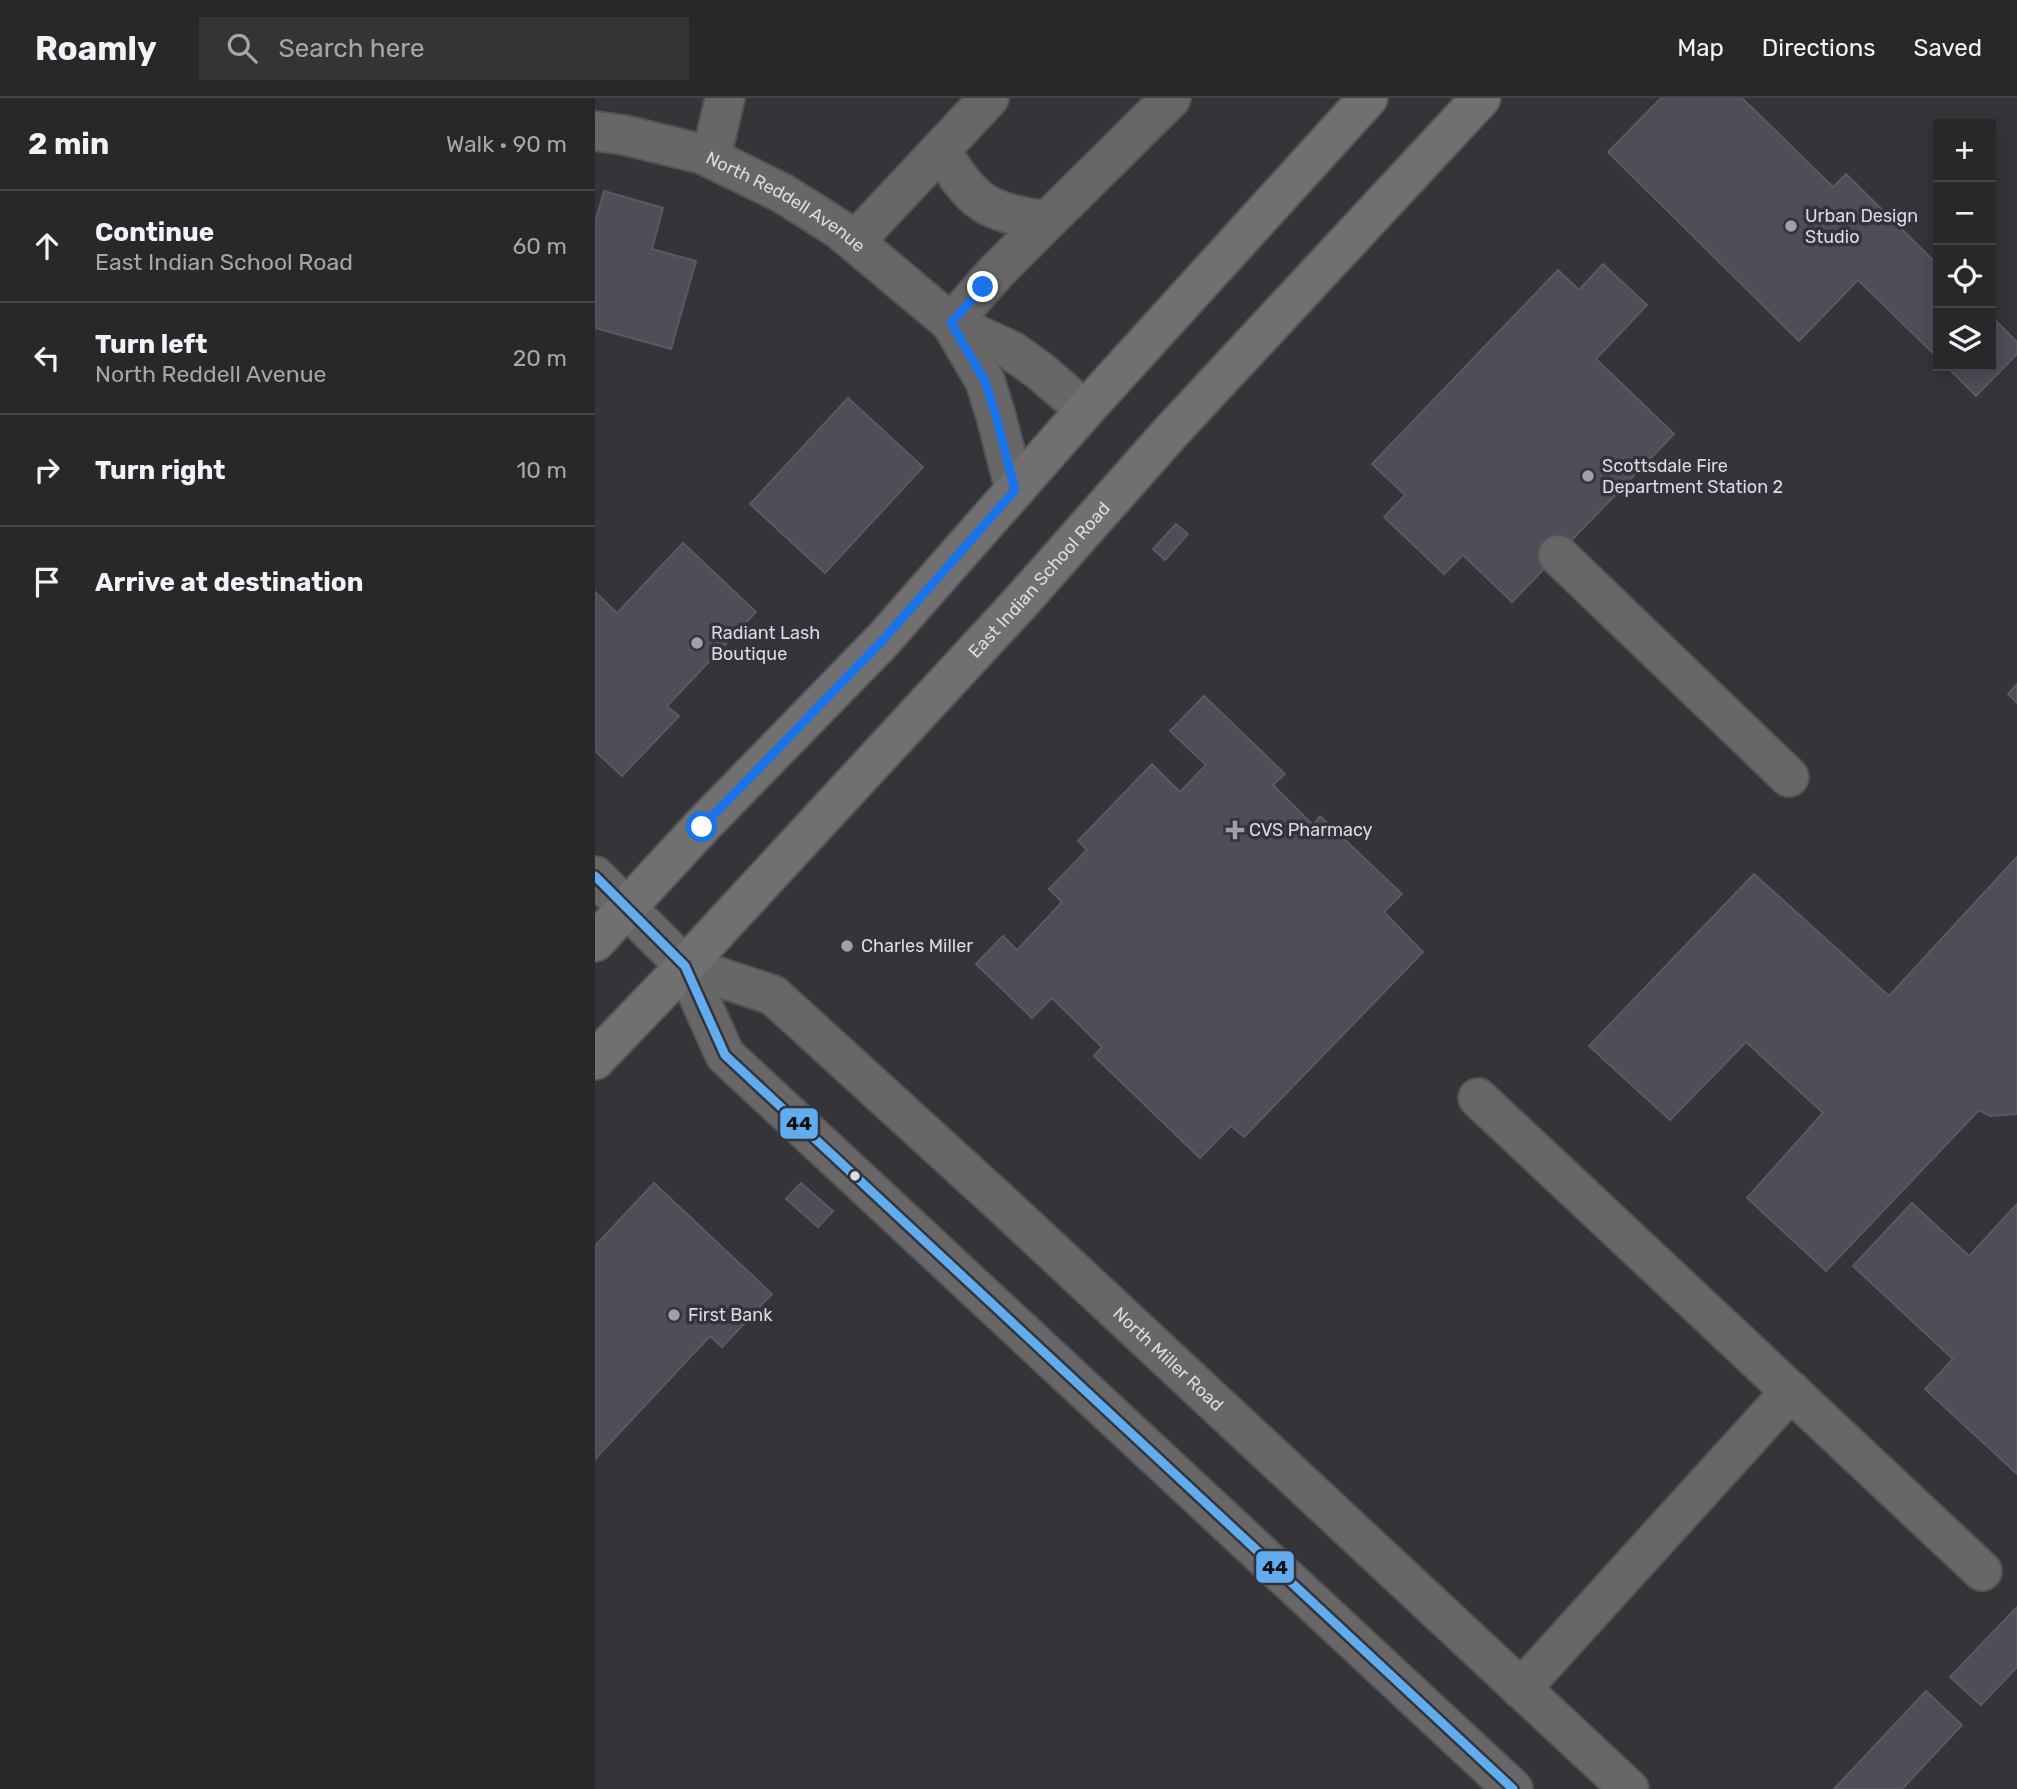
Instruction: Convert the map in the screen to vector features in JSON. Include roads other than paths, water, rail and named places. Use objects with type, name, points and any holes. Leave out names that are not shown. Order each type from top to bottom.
[{"type":"main road","points":[[595,942],[883,640],[1085,410],[1368,98]]},
{"type":"main road","name":"East Indian School Road","points":[[595,1060],[1019,604],[1170,433],[1481,98]]},
{"type":"street","points":[[711,158],[725,98]]},
{"type":"street","points":[[855,241],[989,98]]},
{"type":"street","points":[[951,323],[997,271],[1171,98]]},
{"type":"street","name":"North Reddell Avenue","points":[[595,131],[624,135],[702,154],[782,193],[855,241],[951,323],[1011,351],[1040,370],[1085,410]]},
{"type":"street","points":[[940,150],[966,189],[981,202],[995,211],[1047,221]]},
{"type":"street","name":"North Reddell Avenue","points":[[951,323],[985,381],[1015,490]]},
{"type":"street","points":[[1558,555],[1789,777]]},
{"type":"street","name":"North Miller Road","points":[[595,876],[685,966],[725,1055],[1513,1789]]},
{"type":"street","name":"North Miller Road","points":[[685,966],[773,995],[1003,1205],[1629,1789]]},
{"type":"street","points":[[1478,1098],[1982,1571]]},
{"type":"street","points":[[1521,1689],[1791,1391]]},
{"type":"place","name":"Urban Design Studio","points":[[1791,226]]},
{"type":"place","name":"Scottsdale Fire Department Station 2","points":[[1588,476]]},
{"type":"place","name":"Radiant Lash Boutique","points":[[697,643]]},
{"type":"place","name":"CVS Pharmacy","points":[[1235,830]]},
{"type":"place","name":"Charles Miller","points":[[847,946]]},
{"type":"place","name":"First Bank","points":[[674,1315]]}]
